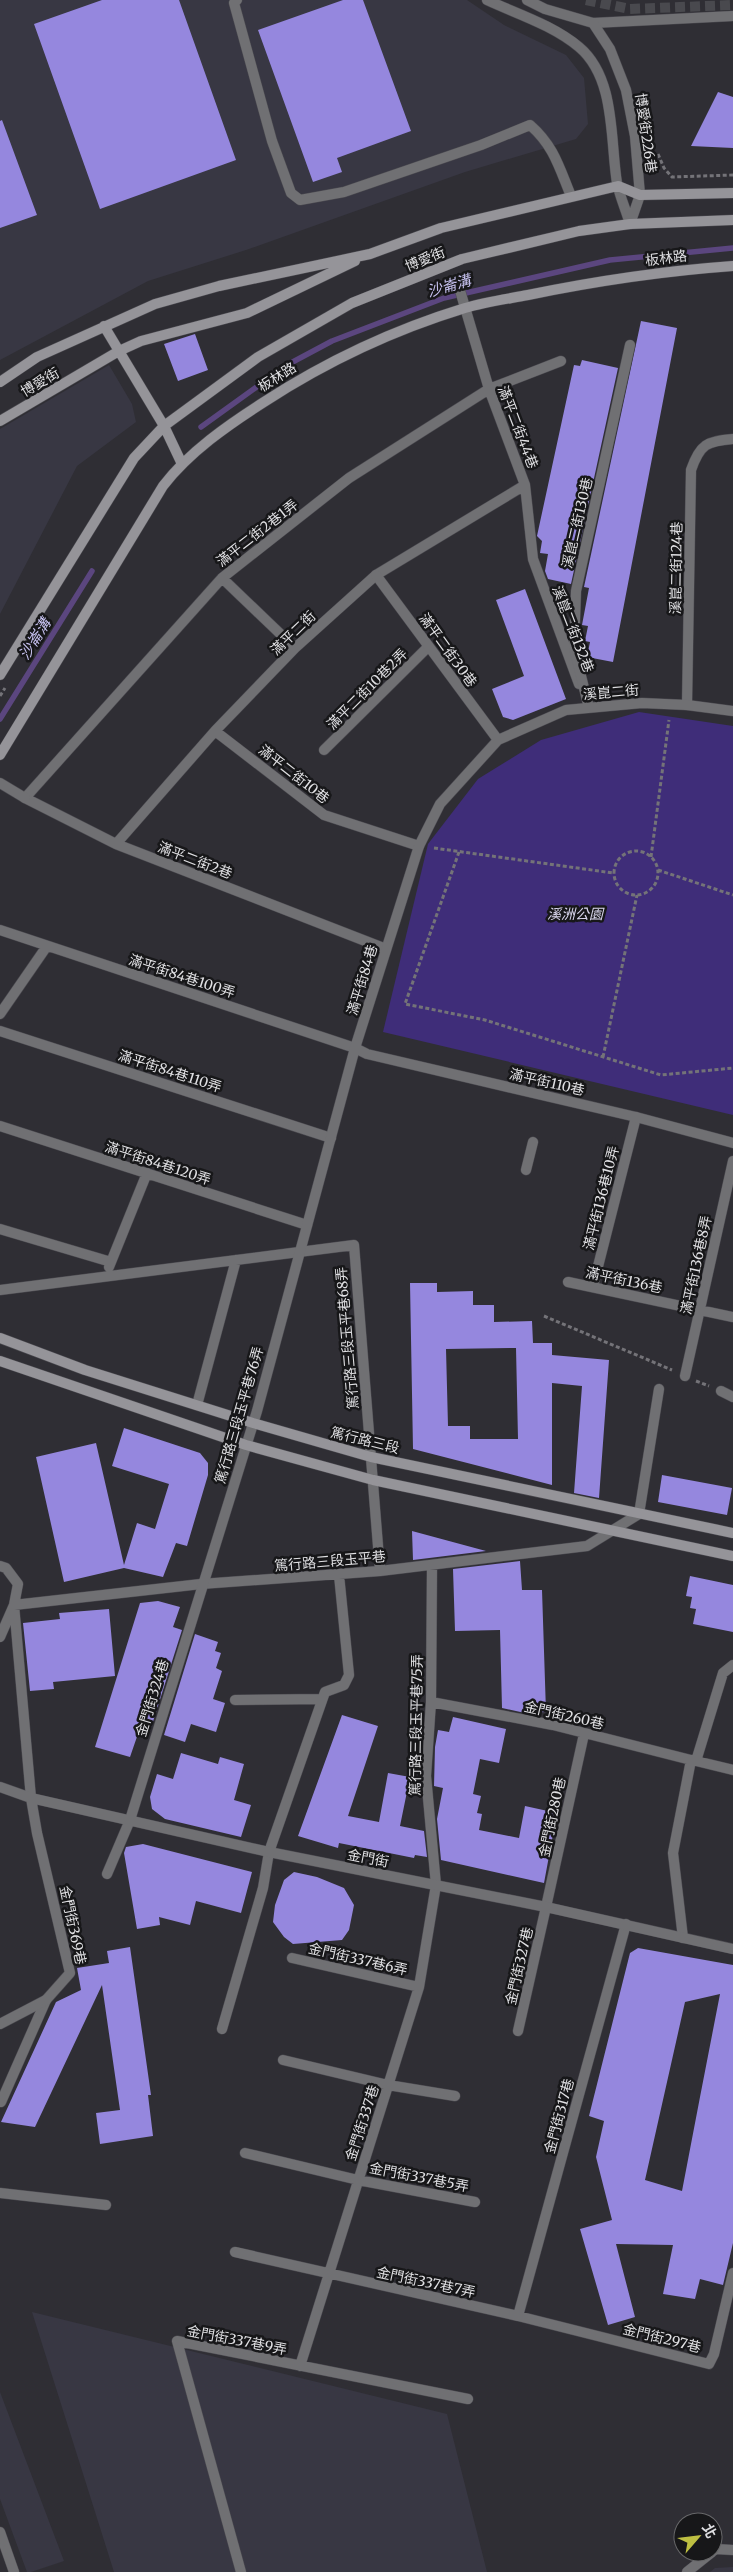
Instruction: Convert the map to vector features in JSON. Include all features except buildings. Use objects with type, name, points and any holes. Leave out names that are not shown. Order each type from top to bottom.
[{"type":"street","points":[[237,0],[234,3],[272,141],[291,193],[300,200],[344,192],[481,145],[530,125],[545,138],[571,196]]},
{"type":"street","points":[[487,0],[556,32],[580,48],[596,71],[607,98],[618,186],[630,224]]},
{"type":"street","points":[[527,0],[545,9],[593,23],[733,16]]},
{"type":"street","name":"博愛街226巷","points":[[593,23],[610,49],[626,90],[635,136],[640,195],[630,224]]},
{"type":"street","points":[[618,186],[640,195],[733,193]]},
{"type":"street","name":"博愛街","points":[[0,421],[119,351],[141,341],[247,313],[370,254],[442,228],[618,186]]},
{"type":"street","name":"博愛街","points":[[164,426],[258,357],[352,303],[462,259],[579,231],[630,224],[733,220]]},
{"type":"street","name":"博愛街","points":[[0,382],[37,357],[155,304],[219,286],[370,254]]},
{"type":"street","name":"板林路","points":[[0,755],[163,486],[182,464],[237,419],[327,363],[371,342],[465,304],[667,271],[733,266]]},
{"type":"street","name":"滿平二街44巷","points":[[459,288],[489,389],[526,485],[533,559]]},
{"type":"street","points":[[104,326],[164,426],[182,464]]},
{"type":"street","name":"溪崑二街130巷","points":[[589,708],[574,648],[576,591],[630,345]]},
{"type":"street","name":"滿平二街2巷1弄","points":[[25,798],[222,578],[349,478],[489,389],[561,361]]},
{"type":"street","points":[[0,675],[134,458],[164,426]]},
{"type":"street","name":"溪崑二街124巷","points":[[687,705],[691,470],[697,454],[712,441],[733,439]]},
{"type":"street","name":"滿平二街","points":[[116,844],[215,731],[295,648],[376,575],[526,485]]},
{"type":"street","name":"溪崑二街132巷","points":[[533,559],[589,708]]},
{"type":"street","name":"滿平二街30巷","points":[[376,575],[498,740]]},
{"type":"street","points":[[222,578],[295,648]]},
{"type":"street","name":"滿平二街10巷2弄","points":[[324,750],[428,647]]},
{"type":"street","name":"溪崑二街","points":[[498,740],[566,710],[642,703],[687,705],[733,711]]},
{"type":"street","name":"滿平二街10巷","points":[[215,731],[324,815],[419,846]]},
{"type":"street","name":"滿平街84巷","points":[[300,1252],[355,1048],[419,846],[440,804],[498,740]]},
{"type":"street","name":"滿平二街2巷","points":[[0,783],[25,798],[116,844],[386,949]]},
{"type":"street","name":"滿平街84巷100弄","points":[[0,930],[355,1048]]},
{"type":"street","points":[[0,1014],[47,946]]},
{"type":"street","name":"滿平街84巷110弄","points":[[0,1031],[331,1138]]},
{"type":"street","name":"滿平街110巷","points":[[355,1048],[367,1054],[636,1117],[733,1143]]},
{"type":"street","name":"滿平街136巷10弄","points":[[593,1286],[636,1117]]},
{"type":"street","name":"滿平街84巷120弄","points":[[0,1126],[308,1225]]},
{"type":"street","points":[[526,1170],[533,1142]]},
{"type":"street","name":"滿平街136巷8弄","points":[[685,1376],[733,1160]]},
{"type":"street","points":[[105,1277],[147,1173]]},
{"type":"street","points":[[0,1229],[111,1262]]},
{"type":"street","name":"篤行路三段玉平巷68弄","points":[[300,1252],[354,1245],[380,1571]]},
{"type":"street","points":[[0,1290],[300,1252]]},
{"type":"street","name":"篤行路三段玉平巷76弄","points":[[201,1584],[253,1423],[300,1252]]},
{"type":"street","points":[[197,1405],[236,1260]]},
{"type":"street","name":"滿平街136巷","points":[[568,1282],[733,1318]]},
{"type":"street","name":"篤行路三段","points":[[0,1338],[85,1370],[253,1423],[371,1457],[733,1533]]},
{"type":"street","points":[[0,1361],[246,1445],[373,1480],[733,1556]]},
{"type":"street","points":[[640,1514],[659,1389]]},
{"type":"street","points":[[721,1392],[733,1397]]},
{"type":"street","name":"篤行路三段玉平巷","points":[[14,1605],[201,1584],[380,1571],[587,1546],[640,1514]]},
{"type":"street","name":"篤行路三段玉平巷75弄","points":[[432,1565],[431,1702],[426,1776],[436,1885]]},
{"type":"street","points":[[0,1566],[6,1568],[18,1584],[14,1605],[0,1637]]},
{"type":"street","points":[[235,1700],[324,1695],[344,1685],[350,1675],[339,1575]]},
{"type":"street","name":"金門街324巷","points":[[107,1874],[130,1820],[201,1584]]},
{"type":"street","points":[[14,1605],[31,1798]]},
{"type":"street","points":[[683,1938],[673,1853],[694,1760],[723,1673],[733,1664]]},
{"type":"street","points":[[222,2029],[263,1888],[268,1852],[324,1695]]},
{"type":"street","name":"金門街260巷","points":[[431,1702],[553,1726],[733,1770]]},
{"type":"street","name":"金門街280巷","points":[[546,1907],[584,1734]]},
{"type":"street","name":"金門街","points":[[0,1786],[31,1798],[268,1852],[546,1907],[733,1949]]},
{"type":"street","name":"金門街369巷","points":[[0,2024],[46,2000],[70,1973],[31,1798]]},
{"type":"street","name":"金門街337巷","points":[[300,2366],[419,1986],[436,1885]]},
{"type":"street","name":"金門街327巷","points":[[518,2031],[546,1907]]},
{"type":"street","name":"金門街317巷","points":[[518,2316],[626,1924]]},
{"type":"street","name":"金門街337巷6弄","points":[[292,1958],[419,1986]]},
{"type":"street","points":[[1,2102],[46,2000]]},
{"type":"street","points":[[283,2060],[388,2085],[454,2096]]},
{"type":"street","name":"金門街337巷5弄","points":[[245,2153],[358,2180],[475,2202]]},
{"type":"street","points":[[0,2193],[106,2205]]},
{"type":"street","name":"金門街337巷7弄","points":[[235,2252],[328,2275],[518,2316]]},
{"type":"street","name":"金門街297巷","points":[[518,2316],[709,2364],[714,2354],[733,2273]]},
{"type":"street","name":"金門街337巷9弄","points":[[241,2572],[177,2342],[468,2399]]},
{"type":"street","points":[[0,2532],[14,2572]]},
{"type":"street","points":[[687,2572],[700,2562]]},
{"type":"path","points":[[658,154],[664,168],[672,178],[733,175]]},
{"type":"path","points":[[651,857],[638,851],[630,851],[618,859],[613,873],[618,886],[623,892],[637,896],[651,890],[655,884],[658,870],[651,857],[669,720]]},
{"type":"path","points":[[434,848],[613,873]]},
{"type":"path","points":[[460,852],[405,1004],[485,1020],[661,1075],[733,1068]]},
{"type":"path","points":[[658,870],[733,895]]},
{"type":"path","points":[[603,1057],[637,896]]},
{"type":"path","points":[[544,1316],[721,1392]]},
{"type":"shaded area","points":[[0,0],[467,0],[504,25],[566,55],[584,78],[588,124],[576,139],[465,172],[246,250],[148,281],[0,360]]},
{"type":"shaded area","points":[[109,365],[132,404],[136,422],[77,466],[0,614],[0,429]]},
{"type":"shaded area","points":[[32,2312],[447,2414],[487,2572],[114,2572]]},
{"type":"shaded area","points":[[0,2392],[64,2561],[31,2572],[27,2572],[0,2499]]},
{"type":"shaded area","points":[[733,2567],[733,2572],[710,2572],[715,2568]]},
{"type":"green space","name":"溪洲公園","points":[[639,712],[733,726],[733,1115],[383,1032],[428,844],[478,779],[541,740]]},
{"type":"waterway","name":"沙崙溝","points":[[201,427],[287,365],[332,341],[444,298],[610,260],[733,248]]},
{"type":"waterway","name":"沙崙溝","points":[[0,719],[92,571]]},
{"type":"tunnel","points":[[586,0],[630,9],[733,5]]}]
